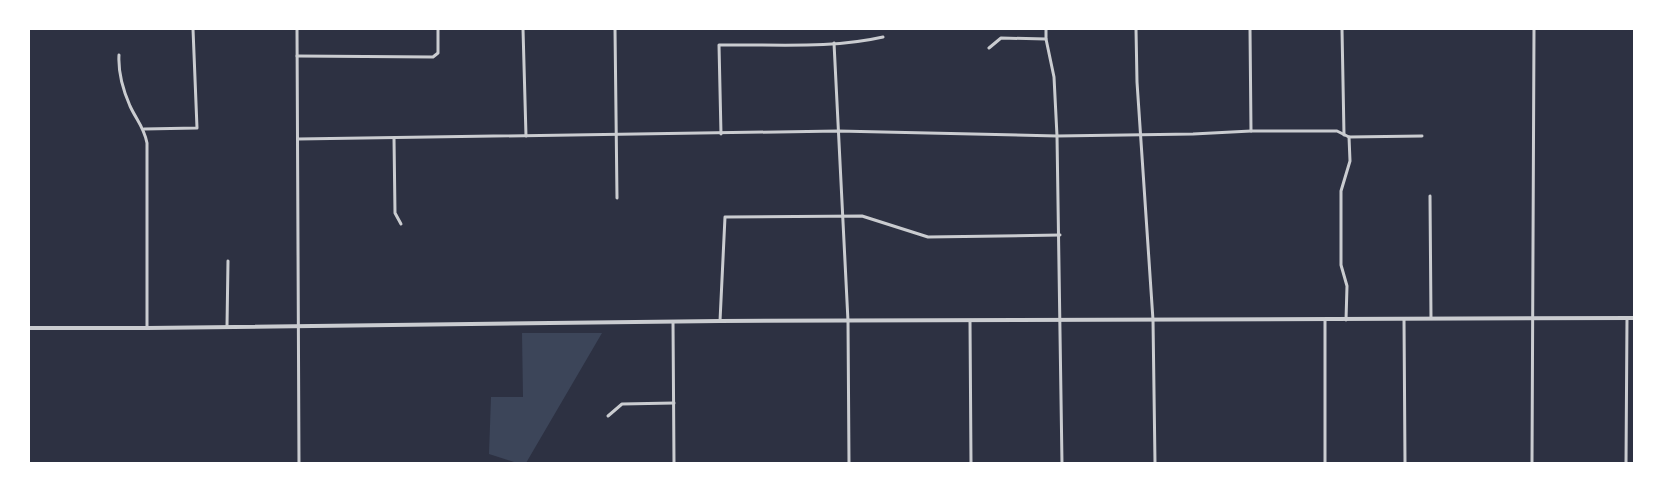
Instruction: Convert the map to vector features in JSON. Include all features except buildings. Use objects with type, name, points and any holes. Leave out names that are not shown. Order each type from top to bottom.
[{"type":"street","points":[[144,130],[197,128],[193,29]]},
{"type":"street","points":[[297,29],[297,325],[299,463]]},
{"type":"street","points":[[297,56],[433,57],[438,53],[438,29]]},
{"type":"street","points":[[523,29],[526,136]]},
{"type":"street","points":[[615,29],[617,198]]},
{"type":"street","points":[[1046,29],[1046,39],[1054,77],[1057,136],[1060,235],[1062,463]]},
{"type":"street","points":[[1136,29],[1153,320],[1155,463]]},
{"type":"street","points":[[1250,29],[1251,131]]},
{"type":"street","points":[[1342,29],[1344,135]]},
{"type":"street","points":[[1532,463],[1534,29]]},
{"type":"street","points":[[720,134],[719,45],[834,43],[883,37]]},
{"type":"street","points":[[989,48],[1001,38],[1046,39]]},
{"type":"street","points":[[834,43],[848,321],[849,463]]},
{"type":"street","points":[[119,55],[118,70],[130,107],[144,130],[147,143],[147,328]]},
{"type":"street","points":[[298,139],[617,136],[838,131],[1057,136],[1251,131],[1337,131],[1349,137],[1422,136]]},
{"type":"street","points":[[1346,320],[1347,286],[1341,265],[1340,191],[1350,161],[1349,137]]},
{"type":"street","points":[[394,138],[395,213],[401,224]]},
{"type":"street","points":[[1430,196],[1431,318]]},
{"type":"street","points":[[720,321],[725,217],[862,216],[928,237],[1060,235]]},
{"type":"street","points":[[227,326],[228,261]]},
{"type":"street","points":[[1626,463],[1627,318]]},
{"type":"street","points":[[29,328],[720,321],[1634,318]]},
{"type":"street","points":[[1404,319],[1405,463]]},
{"type":"street","points":[[970,320],[971,463]]},
{"type":"street","points":[[1325,320],[1325,463]]},
{"type":"street","points":[[673,322],[674,463]]},
{"type":"street","points":[[608,416],[622,404],[674,403]]},
{"type":"shaded area","points":[[522,333],[602,333],[526,463],[517,463],[489,454],[491,397],[523,397]]}]
